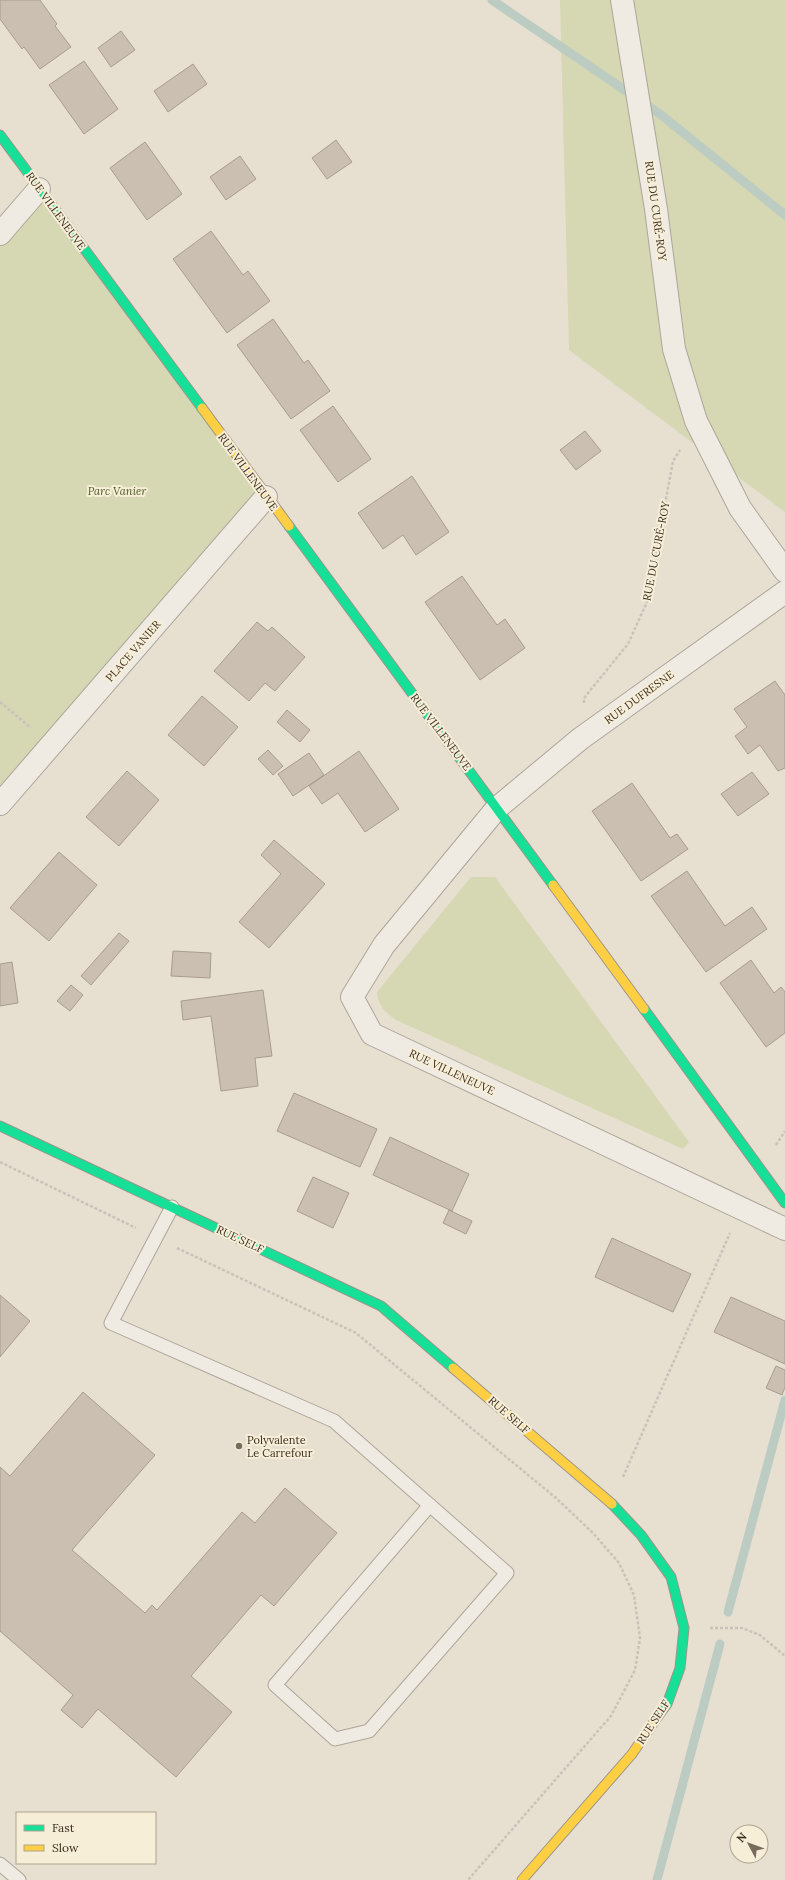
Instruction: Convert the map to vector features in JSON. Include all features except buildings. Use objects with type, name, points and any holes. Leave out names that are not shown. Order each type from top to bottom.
[{"type":"street","name":"RUE DU CURÉ-ROY","points":[[622,0],[656,209],[674,349],[696,421],[740,508],[785,571]]},
{"type":"street","name":"RUE VILLENEUVE","points":[[0,135],[497,808],[785,1203]]},
{"type":"street","points":[[0,234],[39,189]]},
{"type":"street","name":"PLACE VANIER","points":[[0,804],[266,497]]},
{"type":"street","name":"RUE DUFRESNE","points":[[497,808],[580,739],[785,592]]},
{"type":"street","name":"RUE VILLENEUVE","points":[[497,808],[384,945],[352,997],[372,1034],[785,1229]]},
{"type":"street","name":"RUE SELF","points":[[0,1126],[382,1306],[611,1503],[641,1535],[671,1577],[684,1628],[680,1668],[667,1704],[632,1754],[522,1880]]},
{"type":"lane","points":[[172,1207],[111,1323],[334,1421],[430,1505],[507,1573],[369,1731],[336,1739],[275,1685],[430,1505]]},
{"type":"lane","points":[[0,1864],[20,1880]]},
{"type":"path","name":"RUE DU CURÉ-ROY","points":[[580,739],[584,698],[628,644],[647,602],[674,461],[696,421]]},
{"type":"path","points":[[0,702],[51,745]]},
{"type":"path","points":[[0,1162],[155,1238],[356,1333],[556,1498],[593,1533],[619,1563],[634,1595],[640,1638],[635,1670],[611,1716],[468,1880]]},
{"type":"path","points":[[611,1503],[740,1208]]},
{"type":"path","points":[[684,1628],[742,1628],[760,1635],[785,1656]]},
{"type":"green space","points":[[560,0],[785,0],[785,512],[569,350]]},
{"type":"green space","name":"Parc Vanier","points":[[39,189],[266,497],[0,804],[0,234]]},
{"type":"green space","points":[[471,877],[495,877],[689,1142],[683,1149],[396,1020],[383,1008],[379,1001],[377,992]]},
{"type":"waterway","points":[[492,0],[660,114],[785,215]]},
{"type":"waterway","points":[[728,1612],[785,1400]]},
{"type":"waterway","points":[[657,1880],[720,1644]]},
{"type":"traffic: fast","points":[[0,135],[202,408]]},
{"type":"traffic: fast","points":[[289,526],[553,885]]},
{"type":"traffic: fast","points":[[644,1009],[785,1203]]},
{"type":"traffic: fast","points":[[0,1126],[381,1306],[453,1368]]},
{"type":"traffic: fast","points":[[612,1504],[641,1535],[671,1577],[684,1628],[680,1668],[667,1704],[658,1716]]},
{"type":"traffic: slow","points":[[202,408],[289,526]]},
{"type":"traffic: slow","points":[[553,885],[644,1009]]},
{"type":"traffic: slow","points":[[453,1368],[612,1504]]},
{"type":"traffic: slow","points":[[522,1880],[632,1754],[658,1716]]},
{"type":"place","name":"Polyvalente Le Carrefour","points":[[239,1446]]}]
